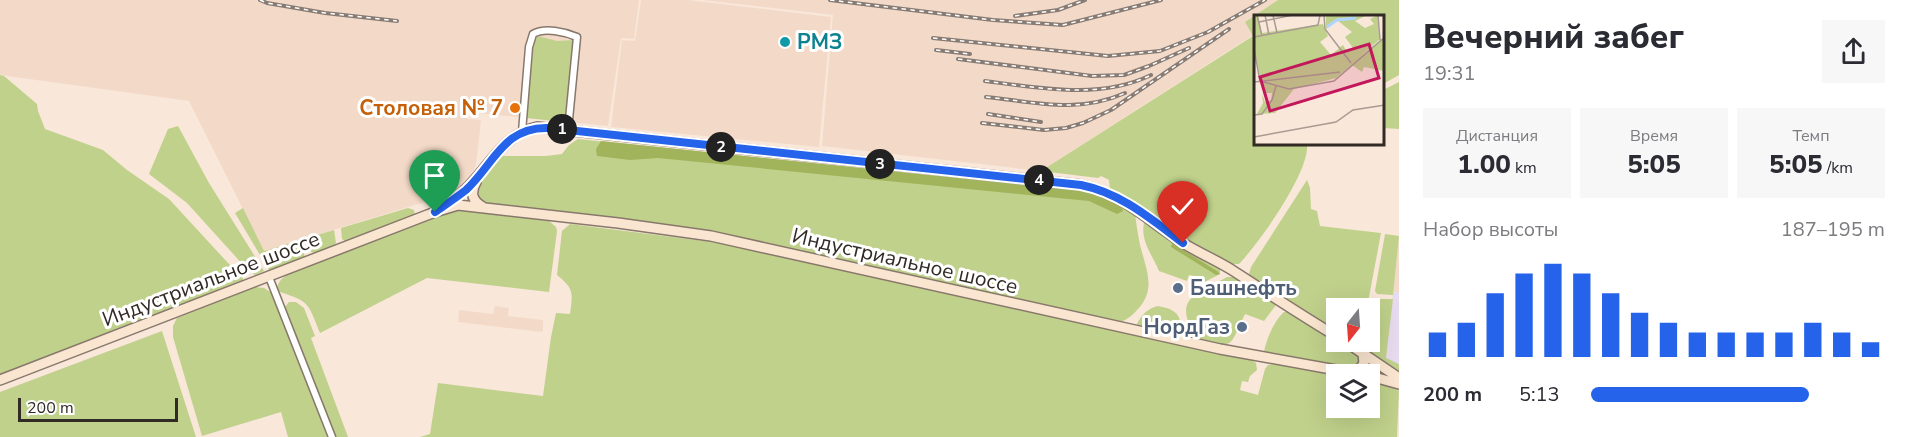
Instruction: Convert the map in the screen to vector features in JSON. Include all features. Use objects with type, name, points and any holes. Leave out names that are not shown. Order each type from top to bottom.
[{"type":"main road","points":[[522,132],[537,127],[1094,187],[1141,211],[1183,243],[1230,269],[1326,330]]},
{"type":"main road","name":"Индустриальное шоссе","points":[[435,212],[466,189],[505,144],[522,132]]},
{"type":"main road","points":[[483,169],[474,184],[473,197],[476,202],[488,209]]},
{"type":"main road","name":"Индустриальное шоссе","points":[[0,380],[458,205],[711,236],[1220,350],[1326,368]]},
{"type":"main road","points":[[1363,353],[1364,364]]},
{"type":"main road","points":[[1363,353],[1399,378]]},
{"type":"main road","points":[[1380,379],[1399,384]]},
{"type":"street","points":[[522,132],[529,47],[533,34],[541,30],[570,33],[577,36],[568,130]]},
{"type":"street","points":[[269,277],[332,437]]},
{"type":"shaded area","points":[[0,0],[639,0],[634,39],[621,38],[608,126],[468,112],[467,119],[481,120],[476,165],[469,180],[451,194],[264,251],[189,101],[0,75]]},
{"type":"shaded area","name":"РМЗ","points":[[641,0],[688,0],[831,17],[819,147],[611,127],[622,40],[635,41]]},
{"type":"shaded area","points":[[702,0],[1278,0],[1245,22],[1253,35],[1041,171],[822,146],[833,15]]},
{"type":"shaded area","points":[[1399,236],[1399,292],[1393,292]]},
{"type":"shaded area","points":[[1393,292],[1399,292],[1399,364],[1386,359]]},
{"type":"shaded area","points":[[495,306],[509,308],[508,316],[543,320],[542,332],[458,322],[459,310],[493,314]]},
{"type":"green space","points":[[1278,0],[1399,0],[1399,75],[1384,83],[1384,15],[1256,15]]},
{"type":"green space","points":[[1254,16],[1254,146],[1307,146],[1300,172],[1282,207],[1239,264],[1225,264],[1110,189],[1109,180],[1101,176],[1098,178],[1041,171],[1253,36],[1245,22]]},
{"type":"green space","points":[[538,36],[557,41],[574,40],[565,122],[526,118],[534,40]]},
{"type":"green space","points":[[0,75],[37,104],[45,129],[103,150],[169,199],[228,263],[243,275],[243,282],[0,376]]},
{"type":"green space","points":[[1399,82],[1399,129],[1384,128],[1384,90]]},
{"type":"green space","points":[[178,126],[209,183],[264,271],[255,275],[245,267],[187,203],[149,174],[168,129]]},
{"type":"green space","points":[[578,139],[1092,192],[1135,212],[1147,271],[1147,295],[1135,312],[1126,320],[1118,323],[715,234],[488,206],[477,198],[482,181],[500,156],[562,154]]},
{"type":"green space","points":[[601,141],[1092,192],[1122,206],[1123,211],[1117,214],[1089,201],[658,158],[630,160],[597,156],[596,149]]},
{"type":"green space","points":[[1307,180],[1310,188],[1311,209],[1317,211],[1320,226],[1381,233],[1369,298],[1326,298],[1326,326],[1250,279],[1251,267]]},
{"type":"green space","points":[[243,208],[264,251],[301,240],[305,258],[269,270],[235,213]]},
{"type":"green space","points":[[408,208],[414,210],[415,215],[346,242],[342,239],[341,228]]},
{"type":"green space","points":[[458,209],[549,221],[556,227],[549,292],[427,278],[320,333],[307,305],[280,292],[277,288],[282,279],[291,273]]},
{"type":"green space","points":[[1148,221],[1220,268],[1220,274],[1195,287],[1191,285],[1194,276],[1189,275],[1187,281],[1159,271],[1144,236],[1144,223]]},
{"type":"green space","points":[[570,224],[720,243],[1250,359],[1256,363],[1257,370],[1250,376],[1248,382],[1242,381],[1240,390],[1258,395],[1268,365],[1326,372],[1326,418],[1380,418],[1380,382],[1387,384],[1399,391],[1397,437],[420,437],[430,434],[438,383],[543,396],[556,313],[570,314],[572,301],[567,284],[557,275],[562,231]]},
{"type":"green space","points":[[334,230],[336,243],[333,247],[315,254],[310,251],[307,238]]},
{"type":"green space","points":[[1385,234],[1399,236],[1393,295],[1377,294],[1375,291]]},
{"type":"green space","points":[[1172,243],[1220,274],[1216,275],[1171,247]]},
{"type":"green space","points":[[1227,277],[1233,277],[1276,305],[1264,321],[1245,314],[1233,340],[1229,343],[1197,341],[1186,316],[1186,307],[1195,295]]},
{"type":"green space","points":[[255,287],[264,288],[272,293],[329,437],[288,437],[281,412],[202,436],[173,337],[173,326],[177,318]]},
{"type":"green space","points":[[1380,299],[1393,299],[1386,358],[1399,364],[1399,374],[1367,352],[1380,352]]},
{"type":"green space","points":[[289,302],[296,302],[304,308],[315,336],[311,338],[348,437],[336,437],[285,307]]},
{"type":"green space","points":[[1158,306],[1171,310],[1178,316],[1180,327],[1176,337],[1140,329],[1137,324],[1145,312]]},
{"type":"green space","points":[[1284,312],[1288,312],[1326,335],[1326,352],[1353,352],[1362,360],[1358,364],[1326,365],[1267,355],[1264,351],[1277,320]]},
{"type":"green space","points":[[162,331],[196,437],[0,437],[0,392]]},
{"type":"railway","points":[[260,0],[325,13],[397,21]]},
{"type":"railway","points":[[830,0],[993,20],[1063,25],[1161,0]]},
{"type":"railway","points":[[1015,16],[1058,10],[1085,0]]},
{"type":"railway","points":[[933,38],[1108,56],[1160,51],[1208,32],[1265,0]]},
{"type":"railway","points":[[982,123],[1044,130],[1066,128],[1083,123],[1111,110],[1229,29]]},
{"type":"railway","points":[[958,59],[1092,76],[1124,75],[1189,48]]},
{"type":"railway","points":[[936,50],[970,54]]},
{"type":"railway","points":[[985,81],[1048,89],[1091,90],[1131,83],[1151,75]]},
{"type":"railway","points":[[986,97],[1073,105],[1108,99],[1125,93]]},
{"type":"railway","points":[[988,114],[1041,122]]},
{"type":"place","name":"РМЗ","points":[[785,42]]},
{"type":"place","name":"Столовая № 7","points":[[515,108]]},
{"type":"place","name":"Башнефть","points":[[1178,288]]},
{"type":"place","name":"НордГаз","points":[[1242,327]]},
{"type":"route","points":[[435,212],[466,189],[512,138],[537,127],[1094,187],[1141,211],[1183,243]]}]
